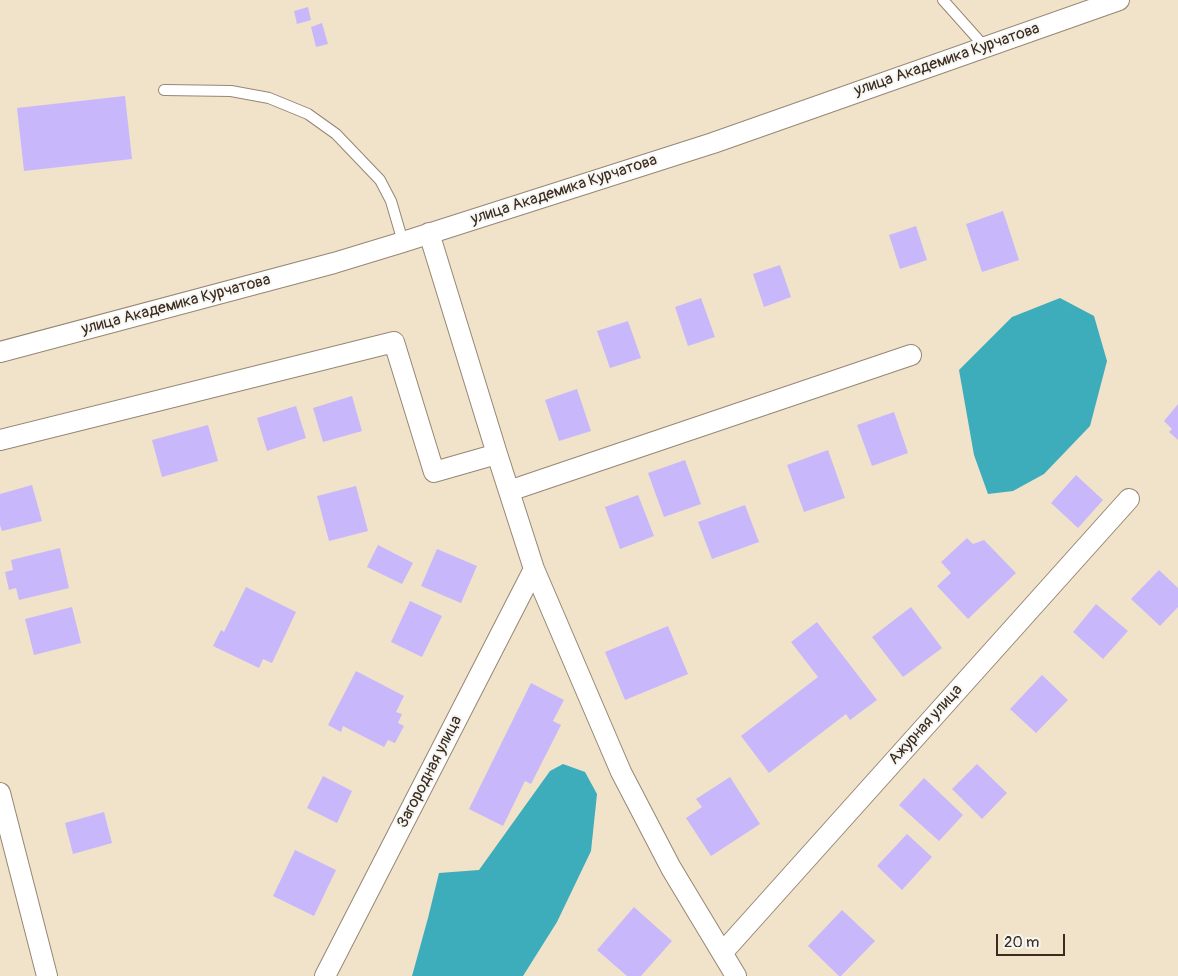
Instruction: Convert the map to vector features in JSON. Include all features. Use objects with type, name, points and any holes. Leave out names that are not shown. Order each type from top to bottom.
[{"type":"street","name":"улица Академика Курчатова","points":[[0,352],[334,263],[403,242],[713,143],[1119,0]]},
{"type":"street","points":[[429,233],[534,569],[621,772],[671,868],[736,976]]},
{"type":"street","points":[[0,440],[394,342],[434,472],[497,454]]},
{"type":"street","points":[[509,491],[911,355]]},
{"type":"street","name":"Ажурная улица","points":[[723,952],[1129,499]]},
{"type":"street","name":"Загородная улица","points":[[325,976],[534,569]]},
{"type":"street","points":[[0,793],[47,976]]},
{"type":"lane","points":[[943,0],[984,46]]},
{"type":"lane","points":[[164,90],[231,91],[269,98],[308,114],[336,134],[380,180],[391,201],[403,242]]},
{"type":"water","points":[[1060,298],[1094,316],[1107,361],[1090,426],[1044,474],[1013,491],[988,494],[974,455],[959,370],[1012,317]]},
{"type":"water","points":[[563,764],[585,772],[597,794],[591,851],[557,922],[523,976],[412,976],[439,873],[479,870],[550,771]]},
{"type":"building","points":[[308,7],[311,20],[297,24],[294,11]]},
{"type":"building","points":[[322,23],[328,44],[316,47],[311,27]]},
{"type":"building","points":[[125,96],[132,159],[24,171],[17,108]]},
{"type":"building","points":[[1003,211],[1019,260],[982,272],[966,224]]},
{"type":"building","points":[[916,226],[927,260],[900,269],[889,235]]},
{"type":"building","points":[[780,265],[791,297],[764,307],[753,274]]},
{"type":"building","points":[[701,298],[715,337],[688,346],[675,307]]},
{"type":"building","points":[[628,321],[641,358],[610,368],[597,331]]},
{"type":"building","points":[[577,389],[591,431],[559,441],[545,400]]},
{"type":"building","points":[[352,396],[362,431],[323,442],[313,408]]},
{"type":"building","points":[[1178,404],[1178,440],[1169,432],[1172,429],[1164,421]]},
{"type":"building","points":[[296,406],[306,438],[267,451],[257,418]]},
{"type":"building","points":[[894,412],[908,453],[872,466],[857,425]]},
{"type":"building","points":[[208,425],[218,461],[162,477],[152,440]]},
{"type":"building","points":[[828,450],[845,498],[804,512],[787,465]]},
{"type":"building","points":[[685,460],[701,504],[664,517],[648,473]]},
{"type":"building","points":[[1076,475],[1103,500],[1078,528],[1051,503]]},
{"type":"building","points":[[32,485],[42,521],[2,531],[0,525],[0,494]]},
{"type":"building","points":[[356,486],[368,531],[329,541],[317,496]]},
{"type":"building","points":[[638,495],[654,536],[620,549],[605,507]]},
{"type":"building","points":[[745,505],[759,542],[712,559],[698,522]]},
{"type":"building","points":[[967,538],[973,544],[984,540],[1016,573],[968,619],[937,586],[951,573],[941,562]]},
{"type":"building","points":[[378,545],[413,563],[402,584],[367,567]]},
{"type":"building","points":[[60,548],[69,588],[19,600],[16,588],[9,590],[5,572],[13,570],[11,560]]},
{"type":"building","points":[[437,549],[477,566],[461,603],[421,586]]},
{"type":"building","points":[[1159,570],[1178,588],[1178,607],[1160,626],[1131,599]]},
{"type":"building","points":[[246,587],[296,612],[272,663],[263,659],[259,668],[213,646],[221,630],[224,632]]},
{"type":"building","points":[[410,601],[442,616],[422,657],[391,642]]},
{"type":"building","points":[[1096,604],[1128,631],[1103,659],[1073,632]]},
{"type":"building","points":[[72,607],[81,643],[34,655],[25,619]]},
{"type":"building","points":[[911,607],[942,648],[903,677],[872,637]]},
{"type":"building","points":[[817,622],[877,700],[850,720],[846,714],[769,773],[741,736],[818,677],[791,642]]},
{"type":"building","points":[[668,626],[688,674],[625,700],[605,652]]},
{"type":"building","points":[[356,671],[404,696],[396,712],[402,714],[398,723],[404,726],[395,743],[388,740],[384,747],[343,726],[341,732],[328,725]]},
{"type":"building","points":[[1042,675],[1068,700],[1036,733],[1010,709]]},
{"type":"building","points":[[531,683],[564,700],[553,721],[561,725],[531,784],[525,781],[503,826],[469,809]]},
{"type":"building","points":[[977,764],[1007,793],[982,819],[952,789]]},
{"type":"building","points":[[323,776],[352,791],[337,823],[307,808]]},
{"type":"building","points":[[730,777],[760,824],[711,856],[686,818],[702,807],[696,799]]},
{"type":"building","points":[[924,778],[963,815],[939,841],[899,805]]},
{"type":"building","points":[[104,812],[112,843],[73,854],[65,823]]},
{"type":"building","points":[[907,834],[932,857],[902,890],[877,866]]},
{"type":"building","points":[[295,850],[336,870],[314,916],[273,896]]},
{"type":"building","points":[[634,907],[672,941],[641,976],[627,976],[597,950]]},
{"type":"building","points":[[842,910],[875,941],[839,976],[808,946]]}]
